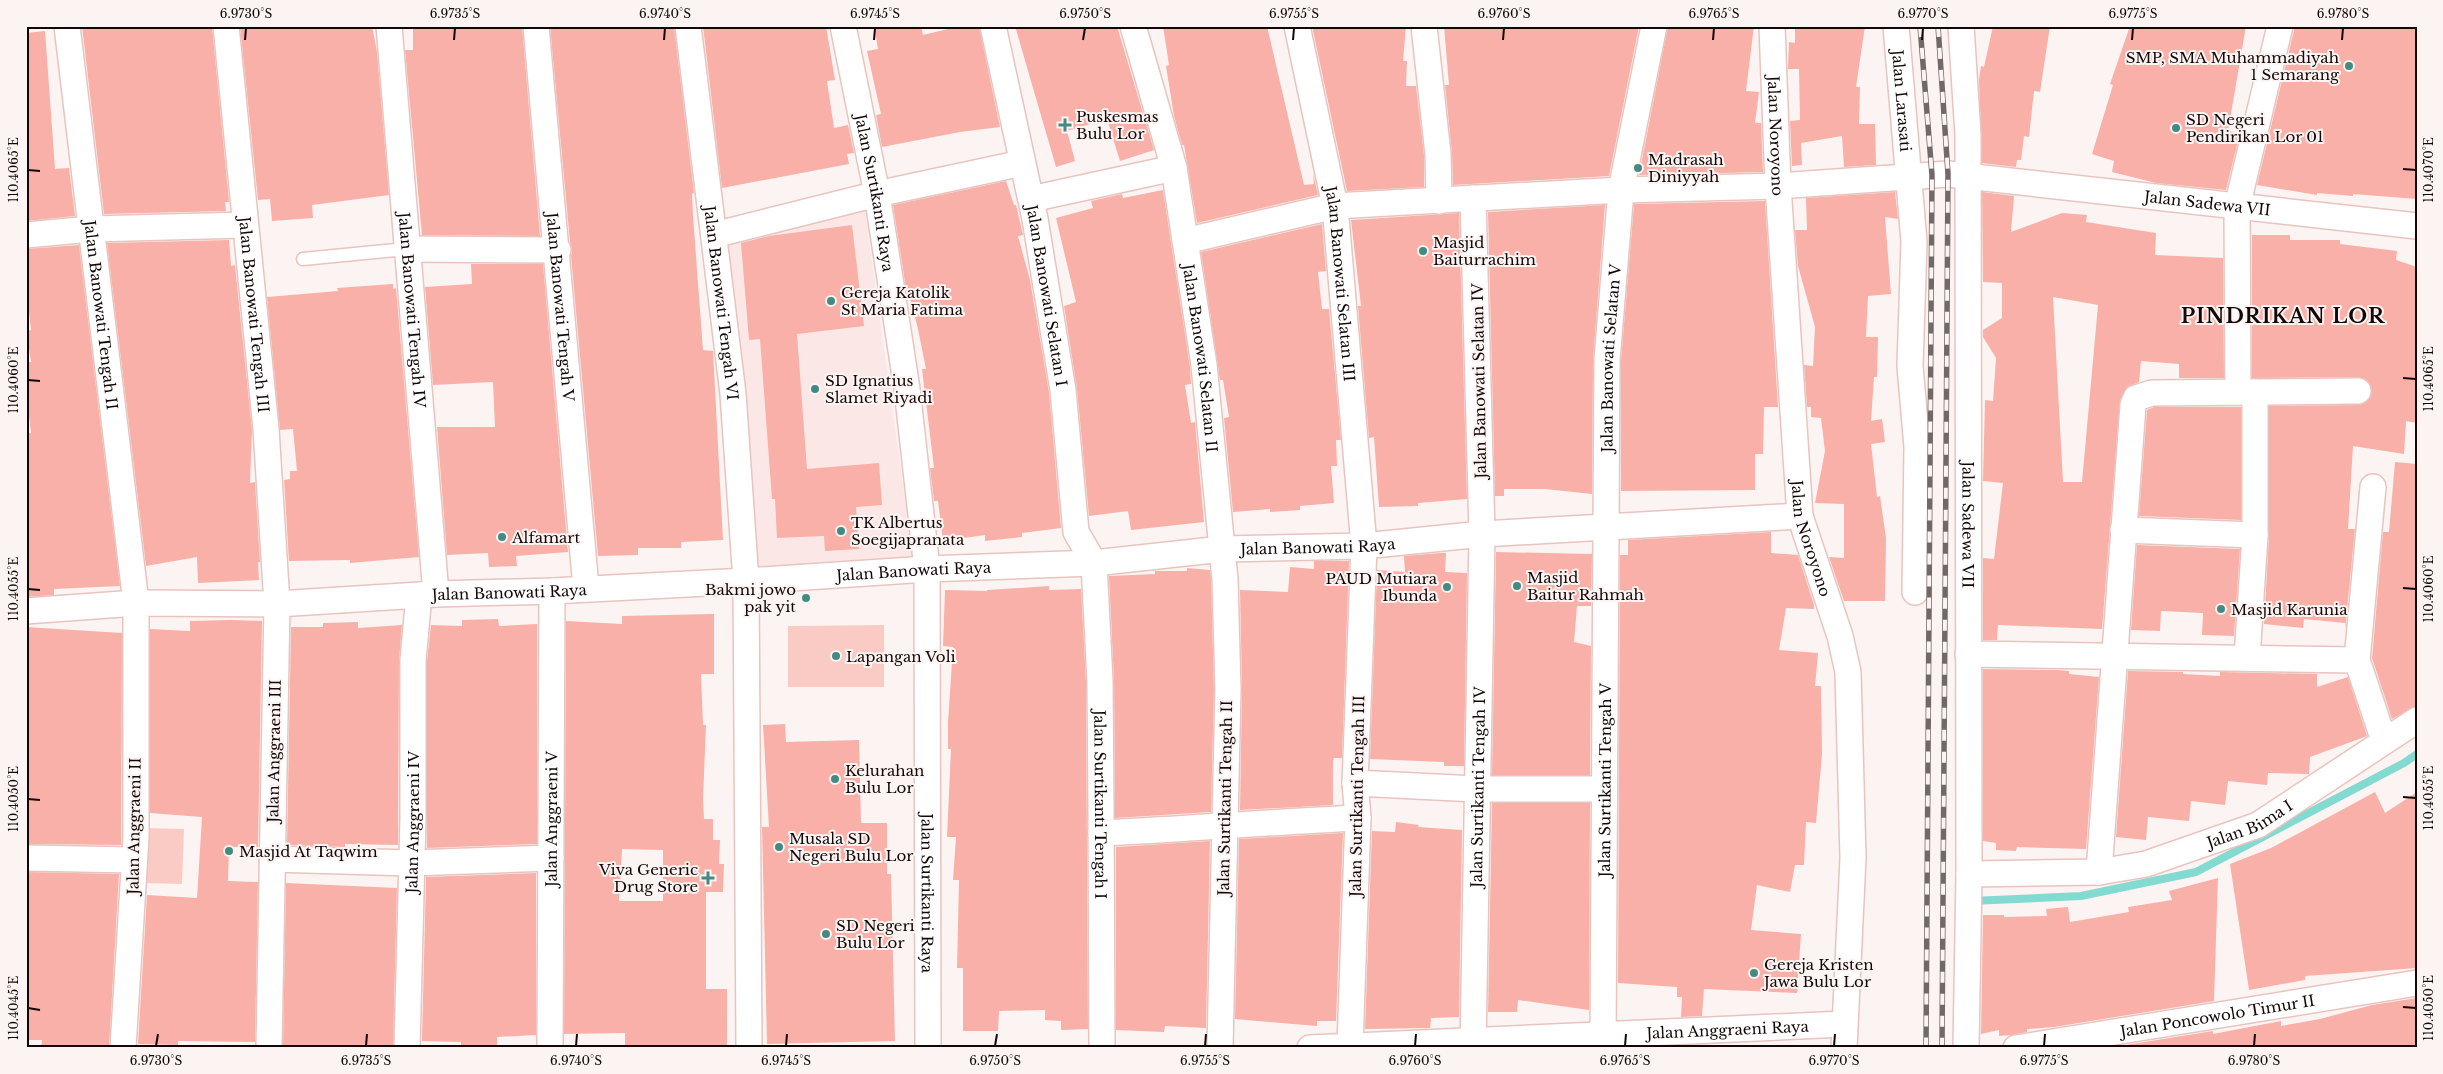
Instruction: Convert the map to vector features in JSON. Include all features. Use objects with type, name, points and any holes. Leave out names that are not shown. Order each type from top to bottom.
[{"type":"street","name":"Jalan Banowati Tengah II","points":[[67,26],[136,603]]},
{"type":"street","name":"Jalan Banowati Tengah III","points":[[226,26],[266,429],[277,604]]},
{"type":"street","name":"Jalan Banowati Tengah IV","points":[[388,26],[406,249],[427,595]]},
{"type":"street","name":"Jalan Banowati Tengah V","points":[[536,26],[558,250],[586,588]]},
{"type":"street","name":"Jalan Banowati Tengah VI","points":[[688,26],[733,394],[746,580]]},
{"type":"street","name":"Jalan Surtikanti Raya","points":[[843,26],[877,194],[907,389],[927,569],[928,1048]]},
{"type":"street","name":"Jalan Banowati Selatan I","points":[[993,26],[1031,199],[1062,390],[1076,532],[1094,563]]},
{"type":"street","name":"Jalan Banowati Selatan II","points":[[1132,26],[1174,168],[1204,365],[1222,549]]},
{"type":"street","name":"Jalan Banowati Selatan III","points":[[1297,26],[1335,206],[1364,546]]},
{"type":"street","points":[[1424,26],[1438,154],[1439,201]]},
{"type":"street","name":"Jalan Banowati Selatan V","points":[[1607,526],[1608,360],[1621,190],[1654,26]]},
{"type":"street","name":"Jalan Noroyono","points":[[1772,26],[1778,186],[1800,516],[1840,636],[1848,672],[1852,858],[1844,1036]]},
{"type":"street","name":"Jalan Larasati","points":[[1896,26],[1914,242],[1910,366],[1917,448],[1915,592]]},
{"type":"street","name":"Jalan Sadewa VII","points":[[1961,26],[1968,135],[1960,175],[1968,654],[1969,874]]},
{"type":"street","points":[[2247,658],[2255,535],[2246,392],[2238,207],[2280,26]]},
{"type":"street","points":[[714,235],[877,194],[1022,163]]},
{"type":"street","points":[[1031,199],[1174,168]]},
{"type":"street","points":[[1185,241],[1335,206],[1621,190],[1778,186],[1908,176],[1960,175]]},
{"type":"street","name":"Jalan Sadewa VII","points":[[1960,175],[2417,226]]},
{"type":"street","name":"Jalan Banowati Selatan IV","points":[[1473,198],[1482,534]]},
{"type":"street","points":[[26,235],[91,229],[245,225]]},
{"type":"street","points":[[406,249],[558,250]]},
{"type":"street","points":[[2099,872],[2123,530],[2133,405],[2136,398],[2152,394],[2358,390]]},
{"type":"street","points":[[2373,486],[2357,660],[2384,741]]},
{"type":"street","name":"Jalan Banowati Raya","points":[[26,611],[136,603],[277,604],[427,595],[552,591],[927,569],[1094,563],[1222,549],[1364,546],[1482,534],[1800,516]]},
{"type":"street","name":"Jalan Surtikanti Tengah V","points":[[1603,1043],[1607,526]]},
{"type":"street","points":[[2123,530],[2255,535]]},
{"type":"street","name":"Jalan Surtikanti Tengah IV","points":[[1473,1044],[1482,534]]},
{"type":"street","name":"Jalan Surtikanti Tengah III","points":[[1350,1046],[1358,818],[1355,784],[1364,546]]},
{"type":"street","name":"Jalan Surtikanti Tengah II","points":[[1220,1048],[1228,689],[1222,549]]},
{"type":"street","name":"Jalan Surtikanti Tengah I","points":[[1094,563],[1100,682],[1102,1048]]},
{"type":"street","points":[[746,580],[749,1048]]},
{"type":"street","name":"Jalan Anggraeni V","points":[[550,1048],[552,591]]},
{"type":"street","name":"Jalan Anggraeni IV","points":[[407,1048],[413,660],[427,595]]},
{"type":"street","name":"Jalan Anggraeni II","points":[[123,1048],[134,860],[136,603]]},
{"type":"street","name":"Jalan Anggraeni III","points":[[268,1048],[277,604]]},
{"type":"street","points":[[1968,654],[2114,658],[2357,660]]},
{"type":"street","name":"Jalan Bima I","points":[[1969,874],[2099,872],[2146,864],[2258,825],[2417,720]]},
{"type":"street","points":[[1355,784],[1476,790],[1604,789]]},
{"type":"street","points":[[1101,833],[1225,827],[1287,820],[1358,818]]},
{"type":"street","points":[[26,858],[134,860]]},
{"type":"street","points":[[272,859],[411,863],[550,858]]},
{"type":"street","points":[[1966,1048],[1969,874]]},
{"type":"street","name":"Jalan Poncowolo Timur II","points":[[2016,1048],[2417,983]]},
{"type":"street","name":"Jalan Anggraeni Raya","points":[[1310,1048],[1603,1043],[1844,1036]]},
{"type":"lane","points":[[303,259],[406,249]]},
{"type":"shaded area","name":"SD Ignatius Slamet Riyadi","points":[[863,196],[913,557],[757,570],[725,221]]},
{"type":"shaded area","name":"Lapangan Voli","points":[[884,625],[884,687],[788,687],[788,626]]},
{"type":"shaded area","points":[[144,828],[184,829],[182,884],[142,883]]},
{"type":"building","points":[[82,26],[212,26],[229,202],[225,202],[226,211],[104,214]]},
{"type":"building","points":[[240,26],[372,26],[377,52],[389,195],[312,205],[313,218],[272,221],[270,199],[258,200]]},
{"type":"building","points":[[413,26],[522,26],[540,236],[422,235],[405,50],[413,50]]},
{"type":"building","points":[[550,26],[674,26],[694,193],[692,194],[693,216],[703,350],[713,351],[723,540],[681,542],[681,548],[638,548],[638,555],[598,556],[571,256],[572,250]]},
{"type":"building","points":[[703,26],[826,26],[835,80],[827,81],[834,128],[848,125],[854,153],[847,154],[849,164],[722,188]]},
{"type":"building","points":[[874,26],[921,26],[923,35],[961,26],[979,26],[1000,127],[960,132],[882,147],[876,115],[881,114],[867,51],[878,49]]},
{"type":"building","points":[[1015,26],[1117,26],[1154,150],[1120,161],[1107,119],[1067,131],[1075,161],[1056,167]]},
{"type":"building","points":[[1163,26],[1267,26],[1304,185],[1314,184],[1313,173],[1318,195],[1197,223],[1184,145],[1182,145],[1174,116],[1166,66],[1169,65]]},
{"type":"building","points":[[1312,26],[1406,26],[1403,61],[1407,61],[1406,86],[1416,86],[1424,155],[1424,187],[1347,191]]},
{"type":"building","points":[[1444,26],[1639,26],[1609,176],[1453,185],[1452,153],[1445,85],[1449,85]]},
{"type":"building","points":[[1668,26],[1754,26],[1746,91],[1759,92],[1755,123],[1761,123],[1763,172],[1639,175]]},
{"type":"building","points":[[1795,26],[1865,26],[1856,87],[1860,87],[1859,124],[1875,124],[1876,165],[1844,167],[1842,136],[1801,143],[1802,165],[1792,166],[1790,121],[1800,120],[1799,69],[1788,69],[1789,42],[1795,43]]},
{"type":"building","points":[[1993,26],[2050,26],[2040,92],[2034,91],[2029,137],[2024,136],[2021,160],[2017,160],[2016,167],[1982,163],[1979,80],[1981,66],[1984,67]]},
{"type":"building","name":"SD Negeri Pendirikan Lor 01","points":[[2130,26],[2246,26],[2228,131],[2240,133],[2226,190],[2156,183],[2112,172],[2114,161],[2092,154],[2113,85],[2110,84]]},
{"type":"building","points":[[2295,26],[2417,26],[2417,199],[2353,194],[2353,196],[2317,193],[2317,195],[2257,185]]},
{"type":"building","points":[[45,31],[55,169],[69,168],[75,216],[26,221],[26,33]]},
{"type":"building","points":[[1006,181],[1014,205],[1016,205],[1023,235],[1018,236],[1030,280],[1049,392],[1061,528],[1022,533],[1022,537],[985,541],[985,535],[943,541],[938,501],[934,501],[930,468],[934,468],[922,369],[926,369],[918,329],[909,295],[907,295],[893,205]]},
{"type":"building","points":[[1163,190],[1190,367],[1191,384],[1185,385],[1191,423],[1195,422],[1204,522],[1131,530],[1128,511],[1089,516],[1077,389],[1064,306],[1076,302],[1056,218],[1093,208],[1091,201],[1122,194],[1123,198]]},
{"type":"building","points":[[1895,192],[1898,219],[1885,217],[1891,294],[1868,296],[1866,337],[1878,337],[1877,377],[1874,377],[1871,421],[1882,419],[1885,442],[1871,444],[1877,497],[1880,496],[1886,538],[1885,601],[1844,601],[1829,557],[1844,558],[1844,504],[1815,503],[1825,451],[1821,418],[1811,417],[1811,407],[1807,407],[1804,365],[1813,366],[1815,327],[1798,266],[1795,230],[1807,230],[1806,198]]},
{"type":"building","points":[[1982,192],[2014,196],[2011,232],[2062,213],[2087,215],[2086,222],[2156,233],[2155,255],[2223,258],[2224,378],[2179,378],[2179,364],[2141,361],[2139,382],[2127,387],[2120,400],[2102,629],[1998,625],[1997,640],[1983,640],[1983,558],[1994,559],[2003,483],[1983,481],[1985,400],[1993,401],[1996,358],[1983,337],[1983,330],[2002,318],[2002,283],[1983,282]],"holes":[[[2053,297],[2098,305],[2082,482],[2063,482]]]},
{"type":"building","points":[[1765,201],[1778,407],[1764,407],[1763,454],[1755,454],[1755,490],[1621,491],[1621,361],[1634,204]]},
{"type":"building","points":[[1605,205],[1593,360],[1592,494],[1545,489],[1504,489],[1504,496],[1495,496],[1488,212]]},
{"type":"building","points":[[1459,213],[1467,499],[1418,503],[1418,506],[1379,507],[1374,437],[1369,438],[1358,306],[1361,306],[1351,220]]},
{"type":"building","points":[[1322,224],[1326,271],[1318,272],[1322,309],[1329,309],[1341,440],[1336,440],[1337,466],[1331,466],[1334,503],[1300,506],[1300,510],[1270,512],[1270,509],[1233,512],[1224,418],[1229,417],[1223,380],[1220,380],[1201,252]]},
{"type":"building","points":[[852,225],[864,326],[797,334],[807,469],[879,463],[882,505],[856,507],[859,549],[825,551],[824,536],[777,538],[775,499],[772,499],[760,339],[749,340],[741,243],[769,236]]},
{"type":"building","points":[[2252,235],[2290,235],[2290,240],[2340,240],[2340,244],[2397,251],[2396,260],[2417,267],[2417,423],[2406,421],[2404,454],[2353,446],[2348,529],[2355,529],[2345,630],[2345,623],[2304,619],[2303,628],[2264,624],[2269,536],[2269,406],[2359,405],[2370,398],[2372,390],[2365,379],[2358,377],[2252,378]]},
{"type":"building","points":[[229,240],[231,266],[235,265],[252,430],[250,483],[255,482],[260,562],[258,562],[259,580],[198,583],[197,557],[146,566],[107,243]]},
{"type":"building","points":[[79,245],[120,586],[54,589],[54,595],[26,597],[26,433],[31,433],[26,392],[26,362],[31,362],[26,331],[31,330],[26,286],[26,249]]},
{"type":"building","points":[[471,264],[543,264],[568,552],[516,556],[517,566],[489,567],[488,553],[447,555],[437,427],[495,427],[493,382],[433,385],[425,287],[472,284]]},
{"type":"building","points":[[393,284],[393,289],[396,288],[419,557],[350,563],[350,560],[289,561],[284,480],[290,479],[290,471],[297,471],[293,429],[280,430],[267,297],[338,291],[337,288]]},
{"type":"building","points":[[2154,407],[2241,407],[2241,520],[2139,516],[2147,410]]},
{"type":"building","points":[[2395,462],[2417,464],[2417,706],[2392,719],[2372,658],[2383,532],[2389,532]]},
{"type":"building","points":[[1771,532],[1771,553],[1798,555],[1814,605],[1814,609],[1786,608],[1779,650],[1818,653],[1815,686],[1821,686],[1822,754],[1816,823],[1806,822],[1804,865],[1795,865],[1790,892],[1757,885],[1751,930],[1801,934],[1797,993],[1704,989],[1702,1016],[1681,1017],[1682,997],[1677,997],[1677,987],[1618,983],[1620,555],[1628,555],[1628,540]]},
{"type":"building","points":[[2137,545],[2240,549],[2234,636],[2202,635],[2203,613],[2161,611],[2160,631],[2131,630]]},
{"type":"building","points":[[1496,552],[1592,554],[1591,606],[1577,606],[1574,642],[1591,646],[1590,775],[1492,775]]},
{"type":"building","points":[[1446,553],[1445,572],[1467,573],[1464,766],[1444,766],[1444,762],[1370,759],[1377,570],[1405,572],[1404,556]]},
{"type":"building","points":[[1314,561],[1349,561],[1342,758],[1334,758],[1333,761],[1333,805],[1240,810],[1242,689],[1240,590],[1288,592],[1290,567],[1314,569]]},
{"type":"building","points":[[1187,568],[1210,570],[1211,580],[1214,689],[1211,812],[1115,818],[1114,680],[1109,576],[1155,574],[1155,571],[1187,571]]},
{"type":"building","points":[[1049,586],[1049,590],[1081,589],[1086,681],[1088,1029],[1061,1030],[1061,1021],[1045,1020],[1045,1010],[999,1011],[998,1031],[963,1031],[963,968],[957,968],[959,880],[953,880],[956,837],[947,837],[951,749],[948,749],[948,722],[953,647],[943,646],[945,590],[987,591]]},
{"type":"building","points":[[714,614],[714,674],[701,674],[703,725],[706,725],[703,799],[704,819],[713,819],[713,840],[720,840],[719,864],[724,864],[723,892],[706,892],[706,989],[727,989],[727,1048],[625,1048],[625,1033],[564,1034],[566,621],[622,624],[622,616]],"holes":[[[622,849],[663,850],[663,901],[619,901]]]},
{"type":"building","points":[[498,619],[499,626],[537,624],[537,844],[427,848],[427,661],[431,625],[462,626],[462,620]]},
{"type":"building","points":[[190,621],[262,621],[258,847],[229,847],[228,881],[258,882],[255,1042],[178,1041],[178,1045],[138,1044],[147,895],[197,898],[202,817],[150,813],[150,629],[190,631]]},
{"type":"building","points":[[358,622],[358,628],[402,625],[399,660],[398,845],[345,844],[345,847],[287,845],[291,627],[323,627],[323,623]]},
{"type":"building","points":[[26,627],[122,633],[121,845],[26,844]]},
{"type":"building","points":[[1983,669],[2057,670],[2069,671],[2069,674],[2099,677],[2086,849],[2017,847],[2016,851],[1996,850],[1996,843],[1983,841]]},
{"type":"building","points":[[2128,671],[2183,672],[2183,674],[2220,676],[2220,672],[2317,674],[2317,687],[2348,677],[2367,736],[2310,757],[2309,774],[2268,773],[2267,785],[2228,781],[2225,805],[2191,801],[2189,821],[2148,817],[2146,840],[2116,837]]},
{"type":"building","name":"SD Negeri Bulu Lor","points":[[785,724],[786,742],[859,740],[861,823],[887,823],[887,874],[891,874],[895,1041],[767,1044],[762,827],[769,827],[763,725]]},
{"type":"building","points":[[2375,792],[2385,813],[2417,792],[2417,968],[2305,976],[2305,980],[2249,990],[2230,864],[2271,848]]},
{"type":"building","points":[[1492,803],[1590,803],[1589,1010],[1518,1000],[1517,1012],[1488,1012]]},
{"type":"building","points":[[1396,822],[1419,825],[1418,827],[1462,830],[1459,1017],[1431,1018],[1430,1028],[1365,1029],[1372,831],[1395,832]]},
{"type":"building","points":[[1343,833],[1336,1021],[1317,1021],[1317,1026],[1235,1019],[1239,839]]},
{"type":"building","points":[[1210,841],[1206,1028],[1165,1026],[1164,1032],[1116,1030],[1116,847]]},
{"type":"building","points":[[26,872],[119,874],[109,1048],[41,1048],[42,1040],[26,1040]]},
{"type":"building","points":[[536,873],[536,1035],[497,1037],[497,1048],[461,1048],[461,1042],[422,1041],[426,877]]},
{"type":"building","points":[[2218,878],[2214,1001],[2054,1027],[2027,1029],[2027,1032],[2012,1035],[1999,1036],[1999,1030],[1981,1034],[1983,915],[2004,915],[2004,917],[2047,916],[2046,909],[2068,907],[2070,922],[2129,912],[2128,907],[2172,900],[2169,891]]},
{"type":"building","points":[[286,883],[397,888],[393,1048],[283,1046]]},
{"type":"building","points":[[2417,998],[2417,1048],[2107,1048],[2213,1031],[2213,1034],[2281,1021],[2281,1026],[2320,1019],[2372,1005]]},
{"type":"waterway","points":[[1971,901],[2081,896],[2196,872],[2404,763],[2417,754]]},
{"type":"railway","points":[[1920,26],[1932,175],[1926,1048]]},
{"type":"railway","points":[[1938,26],[1948,174],[1942,1048]]},
{"type":"place","name":"SMP, SMA Muhammadiyah 1 Semarang","points":[[2349,66]]},
{"type":"place","name":"Puskesmas Bulu Lor","points":[[1065,125]]},
{"type":"place","name":"SD Negeri Pendirikan Lor 01","points":[[2176,128]]},
{"type":"place","name":"Madrasah Diniyyah","points":[[1638,168]]},
{"type":"place","name":"Masjid Baiturrachim","points":[[1423,251]]},
{"type":"place","name":"Gereja Katolik St Maria Fatima","points":[[831,301]]},
{"type":"place","name":"SD Ignatius Slamet Riyadi","points":[[815,389]]},
{"type":"place","name":"TK Albertus Soegijapranata","points":[[841,531]]},
{"type":"place","name":"Alfamart","points":[[502,537]]},
{"type":"place","name":"Masjid Baitur Rahmah","points":[[1517,586]]},
{"type":"place","name":"PAUD Mutiara Ibunda","points":[[1447,587]]},
{"type":"place","name":"Bakmi jowo pak yit","points":[[806,598]]},
{"type":"place","name":"Masjid Karunia","points":[[2221,609]]},
{"type":"place","name":"Lapangan Voli","points":[[836,656]]},
{"type":"place","name":"Kelurahan Bulu Lor","points":[[835,779]]},
{"type":"place","name":"Musala SD Negeri Bulu Lor","points":[[779,847]]},
{"type":"place","name":"Masjid At Taqwim","points":[[229,851]]},
{"type":"place","name":"Viva Generic Drug Store","points":[[708,878]]},
{"type":"place","name":"SD Negeri Bulu Lor","points":[[826,934]]},
{"type":"place","name":"Gereja Kristen Jawa Bulu Lor","points":[[1754,973]]},
{"type":"district","name":"PINDRIKAN LOR","points":[[2283,316]]}]
